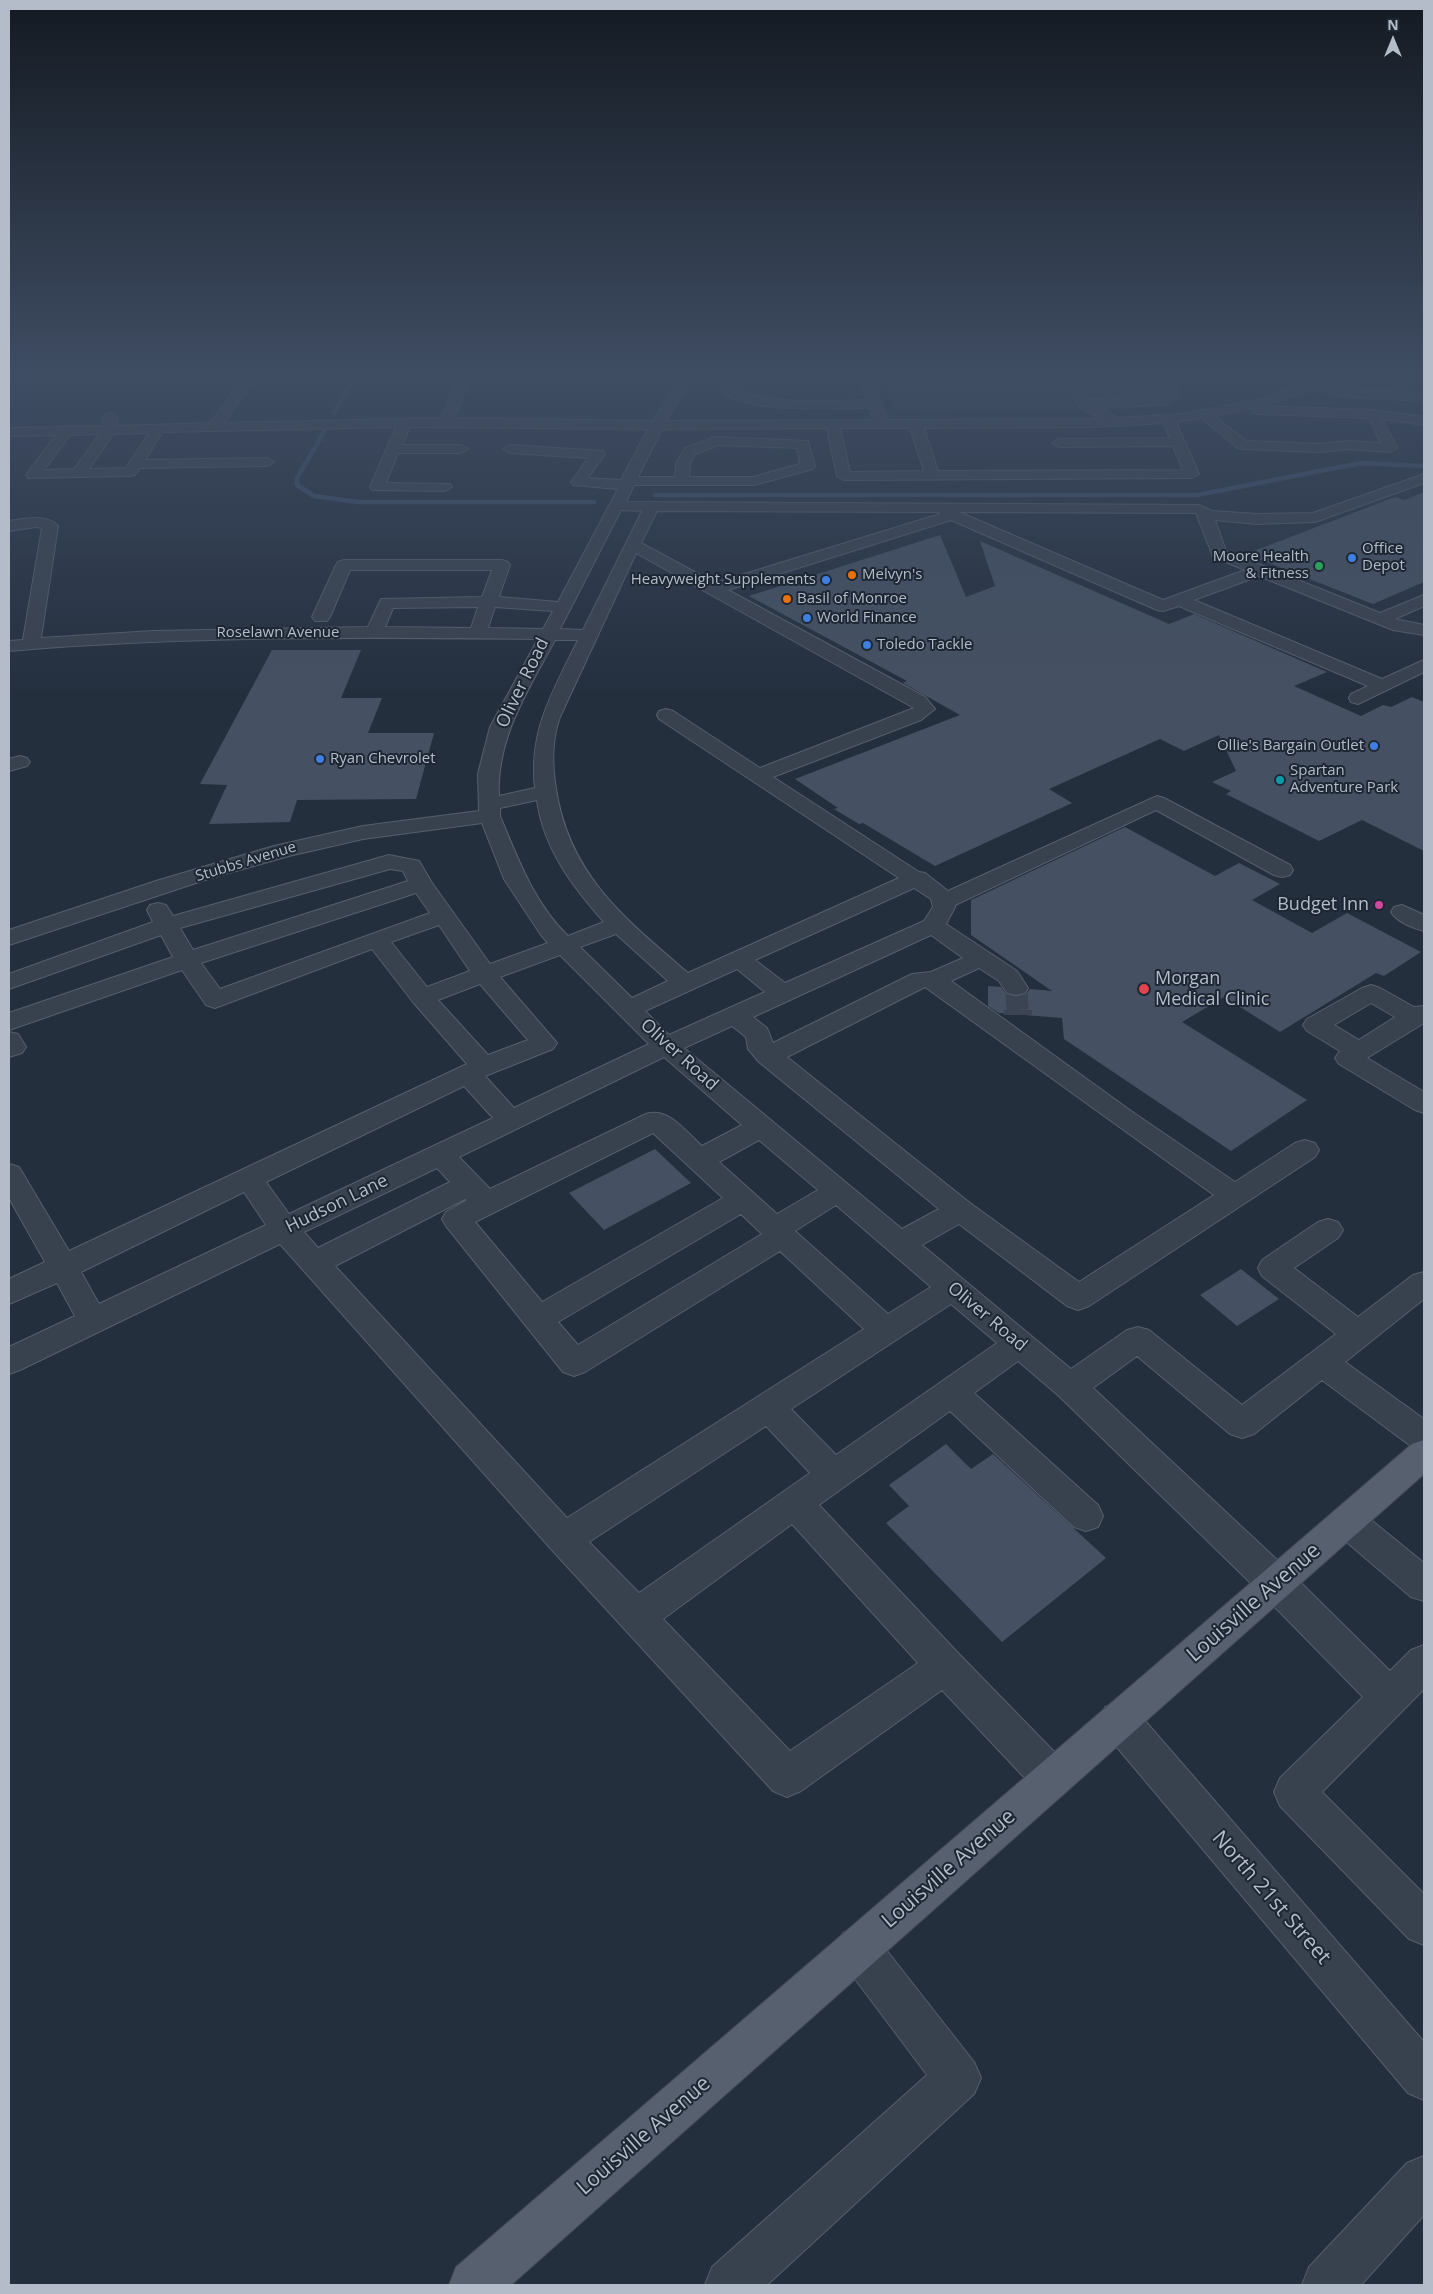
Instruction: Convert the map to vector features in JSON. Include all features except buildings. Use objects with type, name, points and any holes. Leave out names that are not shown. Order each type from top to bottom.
[{"type":"main road","name":"Louisville Avenue","points":[[497,2277],[858,1948],[1424,1454]]},
{"type":"street","points":[[379,483],[377,488],[445,487]]},
{"type":"street","name":"Oliver Road","points":[[627,483],[500,727],[488,774],[490,810],[515,879],[549,930],[666,1046],[1070,1387],[1276,1583],[1413,1679]]},
{"type":"street","points":[[1206,515],[1256,519],[1315,517],[1410,483]]},
{"type":"street","points":[[616,506],[1199,509],[1205,512],[1219,554],[1380,619],[1399,626],[1424,630]]},
{"type":"street","points":[[651,507],[561,693],[548,724],[543,756],[549,819],[564,855],[590,893],[619,925],[686,984]]},
{"type":"street","points":[[935,508],[1163,606],[1260,570]]},
{"type":"street","points":[[714,589],[952,515]]},
{"type":"street","points":[[9,526],[37,522],[50,526],[31,643]]},
{"type":"street","points":[[632,545],[918,700],[926,709],[914,716],[757,776]]},
{"type":"street","points":[[321,617],[344,565],[502,565],[477,634]]},
{"type":"street","points":[[1180,600],[1383,686]]},
{"type":"street","points":[[1380,619],[1424,600]]},
{"type":"street","points":[[374,633],[386,603],[488,602],[562,608]]},
{"type":"street","points":[[1403,609],[1424,616]]},
{"type":"street","name":"Roselawn Avenue","points":[[9,646],[114,637],[219,633],[589,635]]},
{"type":"street","points":[[1358,698],[1424,665]]},
{"type":"street","points":[[666,715],[757,776],[917,878],[941,896],[944,907],[932,926],[1008,976],[1016,988]]},
{"type":"street","name":"Stubbs Avenue","points":[[9,938],[258,857],[322,840],[490,810],[546,792]]},
{"type":"street","points":[[942,902],[1157,802],[1282,870]]},
{"type":"street","points":[[9,982],[167,925],[389,862],[411,866],[421,884],[484,973],[544,1043],[476,1070],[9,1292]]},
{"type":"street","points":[[628,1009],[917,878]]},
{"type":"street","points":[[9,1022],[187,960],[421,884]]},
{"type":"street","points":[[148,893],[187,960],[215,1000],[443,916]]},
{"type":"street","points":[[1402,912],[1424,924]]},
{"type":"street","points":[[422,997],[619,925]]},
{"type":"street","name":"Hudson Lane","points":[[9,1361],[666,1046],[932,926]]},
{"type":"street","points":[[377,939],[476,1070],[510,1120]]},
{"type":"street","points":[[739,959],[782,993]]},
{"type":"street","points":[[768,1056],[921,979],[934,980],[980,959]]},
{"type":"street","points":[[934,980],[1121,1117],[1235,1196]]},
{"type":"street","points":[[1358,1052],[1316,1026],[1370,993],[1419,1016]]},
{"type":"street","points":[[735,1015],[758,1034],[761,1050],[768,1056],[960,1210],[1078,1298],[1305,1150]]},
{"type":"street","points":[[1015,1039],[1018,1015]]},
{"type":"street","points":[[1419,1016],[1348,1058],[1424,1104]]},
{"type":"street","points":[[9,1040],[13,1048],[9,1049]]},
{"type":"street","points":[[314,1263],[656,1120],[886,1331]]},
{"type":"street","points":[[700,1160],[761,1126]]},
{"type":"street","points":[[440,1154],[478,1194]]},
{"type":"street","points":[[9,1174],[93,1321]]},
{"type":"street","points":[[249,1178],[284,1229],[314,1263],[564,1539],[787,1777],[945,1666]]},
{"type":"street","points":[[478,1194],[456,1219],[574,1363],[778,1232],[838,1191]]},
{"type":"street","points":[[537,1319],[743,1200]]},
{"type":"street","points":[[900,1244],[960,1210]]},
{"type":"street","points":[[1328,1230],[1273,1268],[1358,1334]]},
{"type":"street","points":[[1070,1387],[1138,1339],[1242,1424],[1424,1283]]},
{"type":"street","points":[[564,1539],[952,1288]]},
{"type":"street","points":[[637,1616],[1019,1344]]},
{"type":"street","points":[[1322,1362],[1424,1437]]},
{"type":"street","points":[[952,1392],[1086,1516]]},
{"type":"street","points":[[769,1407],[834,1475]]},
{"type":"street","points":[[795,1503],[945,1666],[1052,1778]]},
{"type":"street","points":[[1348,1522],[1424,1585]]},
{"type":"street","points":[[1413,1679],[1294,1792],[1424,1924]]},
{"type":"street","name":"North 21st Street","points":[[1118,1720],[1424,2077]]},
{"type":"street","points":[[730,2285],[958,2078],[858,1948]]},
{"type":"street","points":[[1327,2285],[1424,2180]]},
{"type":"waterway","points":[[297,483],[297,485],[314,496],[358,502],[594,502]]},
{"type":"waterway","points":[[655,495],[1197,495],[1258,483]]},
{"type":"tunnel","points":[[1016,988],[1018,1012]]},
{"type":"place","name":"Office Depot","points":[[1352,558]]},
{"type":"place","name":"Moore Health & Fitness","points":[[1319,566]]},
{"type":"place","name":"Melvyn's","points":[[852,575]]},
{"type":"place","name":"Heavyweight Supplements","points":[[826,580]]},
{"type":"place","name":"Basil of Monroe","points":[[787,599]]},
{"type":"place","name":"World Finance","points":[[807,618]]},
{"type":"place","name":"Toledo Tackle","points":[[867,645]]},
{"type":"place","name":"Ollie's Bargain Outlet","points":[[1374,746]]},
{"type":"place","name":"Ryan Chevrolet","points":[[320,759]]},
{"type":"place","name":"Spartan Adventure Park","points":[[1280,780]]},
{"type":"place","name":"Budget Inn","points":[[1379,905]]},
{"type":"place","name":"Morgan Medical Clinic","points":[[1144,989]]}]
